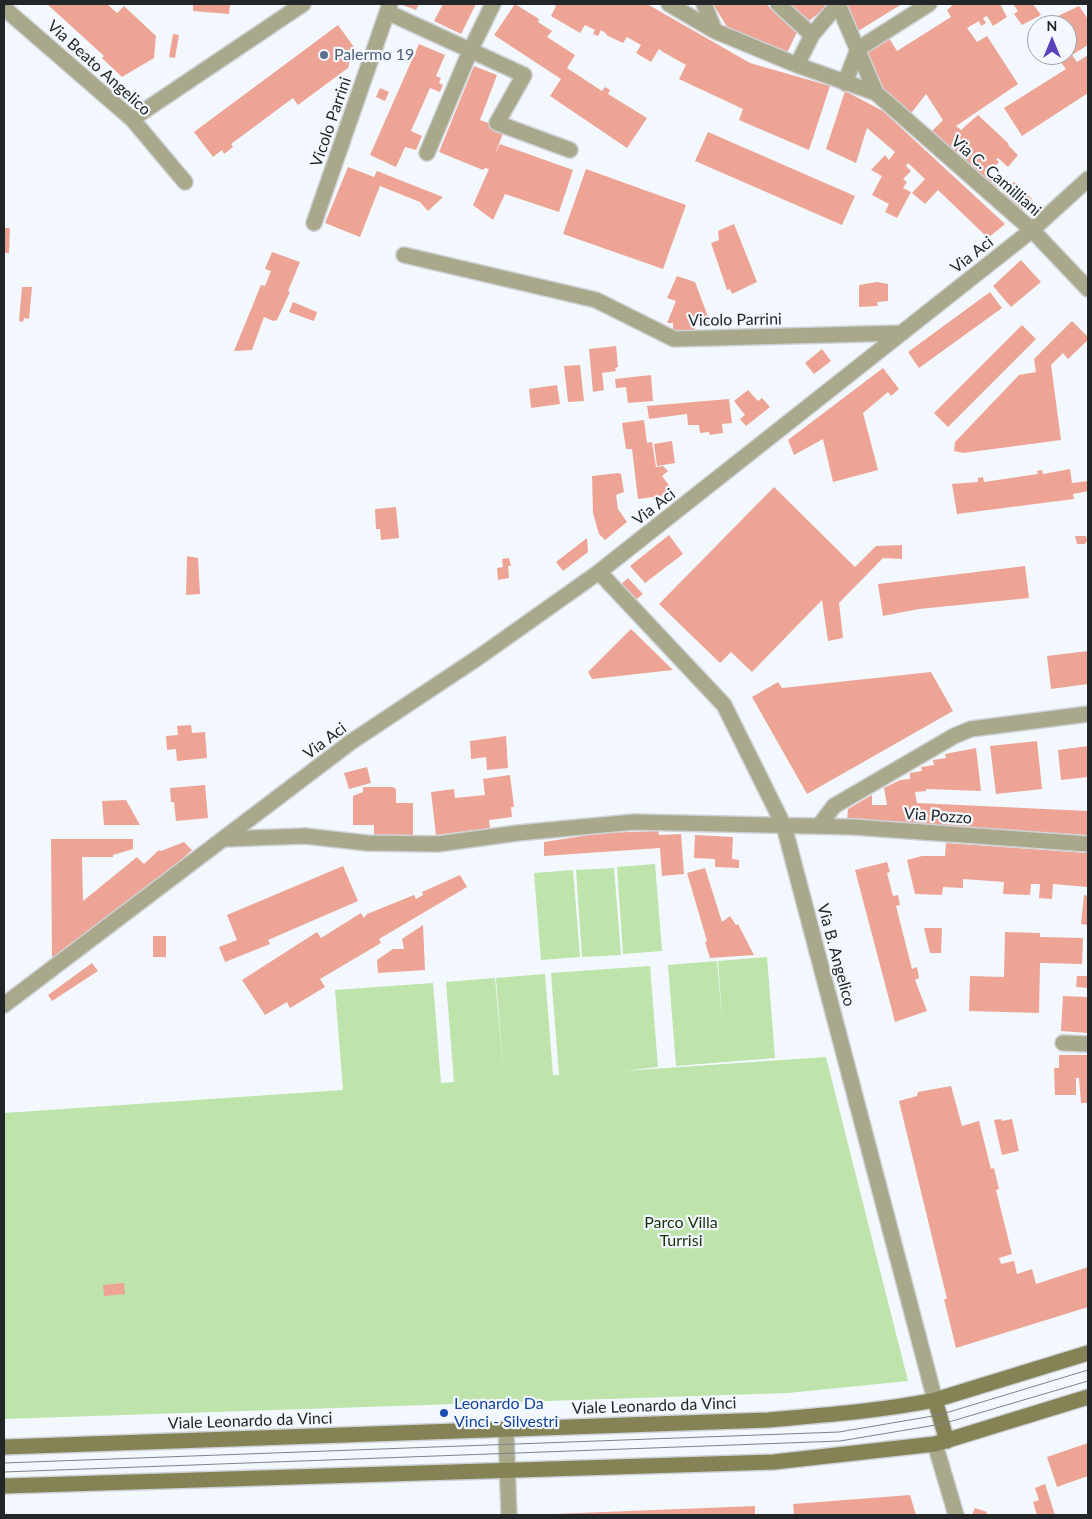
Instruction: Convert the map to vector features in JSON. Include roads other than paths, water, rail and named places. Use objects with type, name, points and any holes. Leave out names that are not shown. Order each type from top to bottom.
[{"type":"street","points":[[132,119],[304,4]]},
{"type":"street","points":[[427,153],[470,49],[493,4]]},
{"type":"street","points":[[669,4],[714,31],[796,65],[876,94]]},
{"type":"street","points":[[704,4],[714,31]]},
{"type":"street","points":[[778,4],[812,35]]},
{"type":"street","points":[[796,65],[812,35],[838,4],[876,94]]},
{"type":"street","points":[[845,83],[858,49],[930,4]]},
{"type":"street","name":"Via Beato Angelico","points":[[4,8],[132,119],[185,182]]},
{"type":"street","points":[[389,8],[524,75],[498,123],[570,150]]},
{"type":"street","name":"Vicolo Parrini","points":[[314,223],[389,8]]},
{"type":"street","name":"Via C. Camilliani","points":[[876,94],[1032,230],[1088,289]]},
{"type":"street","name":"Via Aci","points":[[4,1005],[351,742],[480,657],[599,572],[1032,230],[1088,179]]},
{"type":"street","name":"Vicolo Parrini","points":[[404,255],[596,300],[674,339],[902,334]]},
{"type":"street","name":"Via B. Angelico","points":[[599,572],[724,705],[784,826],[935,1400]]},
{"type":"street","points":[[820,826],[834,806],[954,736],[971,729],[1088,714]]},
{"type":"street","name":"Via Pozzo","points":[[224,839],[305,836],[414,844],[634,822],[820,826],[1088,844]]},
{"type":"street","points":[[1064,1043],[1088,1044]]},
{"type":"street","name":"Viale Leonardo da Vinci","points":[[4,1447],[768,1420],[868,1410],[935,1400],[1088,1353]]},
{"type":"street","points":[[4,1486],[774,1462],[941,1443],[1088,1398]]},
{"type":"street","points":[[935,1400],[941,1443],[956,1515]]},
{"type":"street","points":[[506,1429],[509,1515]]},
{"type":"tram line","points":[[4,1463],[839,1432],[939,1415],[1088,1370]]},
{"type":"tram line","points":[[4,1472],[840,1441],[942,1424],[1088,1381]]},
{"type":"place","name":"Palermo 19","points":[[324,55]]},
{"type":"place","name":"Leonardo Da Vinci - Silvestri","points":[[444,1413]]},
{"type":"park label","name":"Parco Villa Turrisi","points":[[681,1232]]}]
